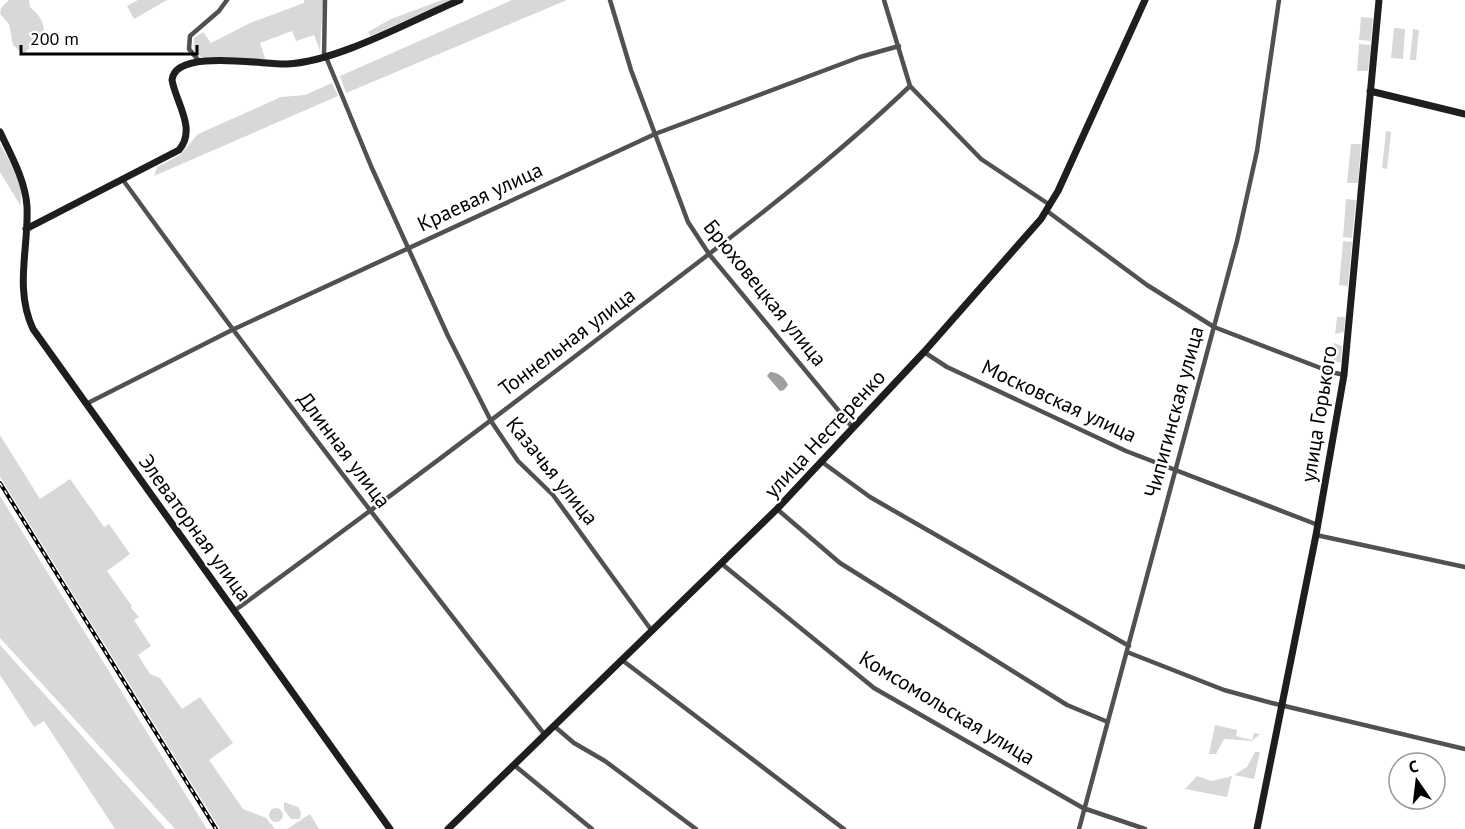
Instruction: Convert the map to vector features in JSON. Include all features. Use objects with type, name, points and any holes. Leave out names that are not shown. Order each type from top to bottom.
[{"type":"street","points":[[199,61],[189,49],[190,36],[219,11],[227,0]]},
{"type":"street","points":[[325,0],[325,58]]},
{"type":"street","points":[[26,229],[172,155],[183,146],[187,125],[173,84],[173,75],[178,68],[199,61],[281,64],[325,58],[460,0]]},
{"type":"street","name":"Брюховецкая улица","points":[[610,0],[655,134],[690,226],[709,254],[853,428]]},
{"type":"street","points":[[884,0],[910,86],[981,159],[1146,285],[1214,327],[1344,375]]},
{"type":"street","name":"улица Нестеренко","points":[[448,829],[777,509],[924,352],[1048,208],[1145,0]]},
{"type":"street","name":"Чипигинская улица","points":[[1078,829],[1214,327],[1257,150],[1279,0]]},
{"type":"street","name":"улица Горького","points":[[1257,829],[1318,525],[1344,375],[1379,0]]},
{"type":"street","name":"Краевая улица","points":[[86,404],[232,330],[655,134],[860,57],[899,46]]},
{"type":"street","name":"Казачья улица","points":[[325,58],[448,336],[491,421],[518,461],[554,495],[652,631]]},
{"type":"street","name":"Тоннельная улица","points":[[234,611],[370,512],[709,254],[880,115],[910,86]]},
{"type":"street","points":[[1370,91],[1465,114]]},
{"type":"street","name":"Элеваторная улица","points":[[0,132],[24,192],[26,229],[22,287],[27,314],[37,335],[390,829]]},
{"type":"street","name":"Длинная улица","points":[[123,180],[232,330],[370,512],[545,735]]},
{"type":"street","name":"Московская улица","points":[[924,352],[947,367],[1066,424],[1174,471],[1318,525]]},
{"type":"street","points":[[822,462],[870,497],[1128,649],[1224,690],[1281,706],[1465,749]]},
{"type":"street","points":[[777,509],[840,563],[1067,705],[1108,722]]},
{"type":"street","points":[[1316,535],[1465,567]]},
{"type":"street","name":"Комсомольская улица","points":[[722,564],[874,688],[1083,808],[1145,829]]},
{"type":"street","points":[[622,660],[844,829]]},
{"type":"street","points":[[554,726],[574,743],[605,761],[696,829]]},
{"type":"street","points":[[514,765],[592,829]]},
{"type":"shaded area","points":[[9,0],[29,0],[30,7],[43,24],[43,37],[23,54],[13,45],[9,24],[0,14],[1,8]]},
{"type":"shaded area","points":[[138,0],[167,0],[134,19],[127,6]]},
{"type":"shaded area","points":[[304,0],[323,0],[320,51],[314,35],[296,41],[292,31],[260,43],[266,61],[201,57],[194,50],[194,38],[203,32],[211,43],[250,23],[304,3]]},
{"type":"shaded area","points":[[442,0],[454,0],[370,36],[368,32],[391,19]]},
{"type":"shaded area","points":[[512,0],[567,0],[346,93],[340,76]]},
{"type":"shaded area","points":[[1361,17],[1373,18],[1371,41],[1359,40]]},
{"type":"shaded area","points":[[1394,28],[1405,29],[1403,59],[1391,58]]},
{"type":"shaded area","points":[[1413,29],[1419,30],[1416,60],[1410,60]]},
{"type":"shaded area","points":[[1359,44],[1371,45],[1368,71],[1357,71]]},
{"type":"shaded area","points":[[332,83],[338,96],[154,176],[157,167],[180,155],[198,134],[281,97],[305,95]]},
{"type":"shaded area","points":[[1386,131],[1391,132],[1387,169],[1382,168]]},
{"type":"shaded area","points":[[0,144],[19,182],[20,205],[0,172]]},
{"type":"shaded area","points":[[1351,144],[1361,144],[1358,183],[1347,183]]},
{"type":"shaded area","points":[[1346,199],[1356,200],[1352,238],[1343,237]]},
{"type":"shaded area","points":[[1343,241],[1352,242],[1348,286],[1339,285]]},
{"type":"shaded area","points":[[1337,317],[1345,317],[1344,332],[1335,334]]},
{"type":"shaded area","points":[[1334,343],[1342,346],[1341,362],[1333,362]]},
{"type":"shaded area","points":[[770,372],[778,374],[785,380],[788,385],[784,390],[780,391],[767,376]]},
{"type":"shaded area","points":[[0,435],[40,499],[70,479],[104,527],[109,524],[130,554],[107,571],[139,617],[134,620],[151,646],[138,655],[150,674],[160,678],[182,709],[200,697],[233,743],[209,760],[243,809],[266,818],[275,829],[220,829],[0,477]]},
{"type":"shaded area","points":[[0,496],[207,829],[175,829],[0,638]]},
{"type":"shaded area","points":[[0,645],[166,829],[115,829],[44,721],[34,727],[0,675]]},
{"type":"shaded area","points":[[1215,725],[1237,730],[1236,736],[1252,740],[1254,733],[1260,734],[1252,741],[1224,739],[1216,754],[1209,754]]},
{"type":"shaded area","points":[[1255,752],[1260,752],[1254,779],[1234,775],[1247,767]]},
{"type":"shaded area","points":[[1197,776],[1212,781],[1232,776],[1227,797],[1185,789]]},
{"type":"shaded area","points":[[284,802],[298,807],[301,813],[300,819],[291,819],[284,810]]},
{"type":"shaded area","points":[[276,808],[281,810],[283,815],[281,820],[276,822],[271,820],[269,815],[271,810]]},
{"type":"shaded area","points":[[310,814],[319,829],[287,829]]},
{"type":"railway","points":[[0,483],[216,829]]}]
